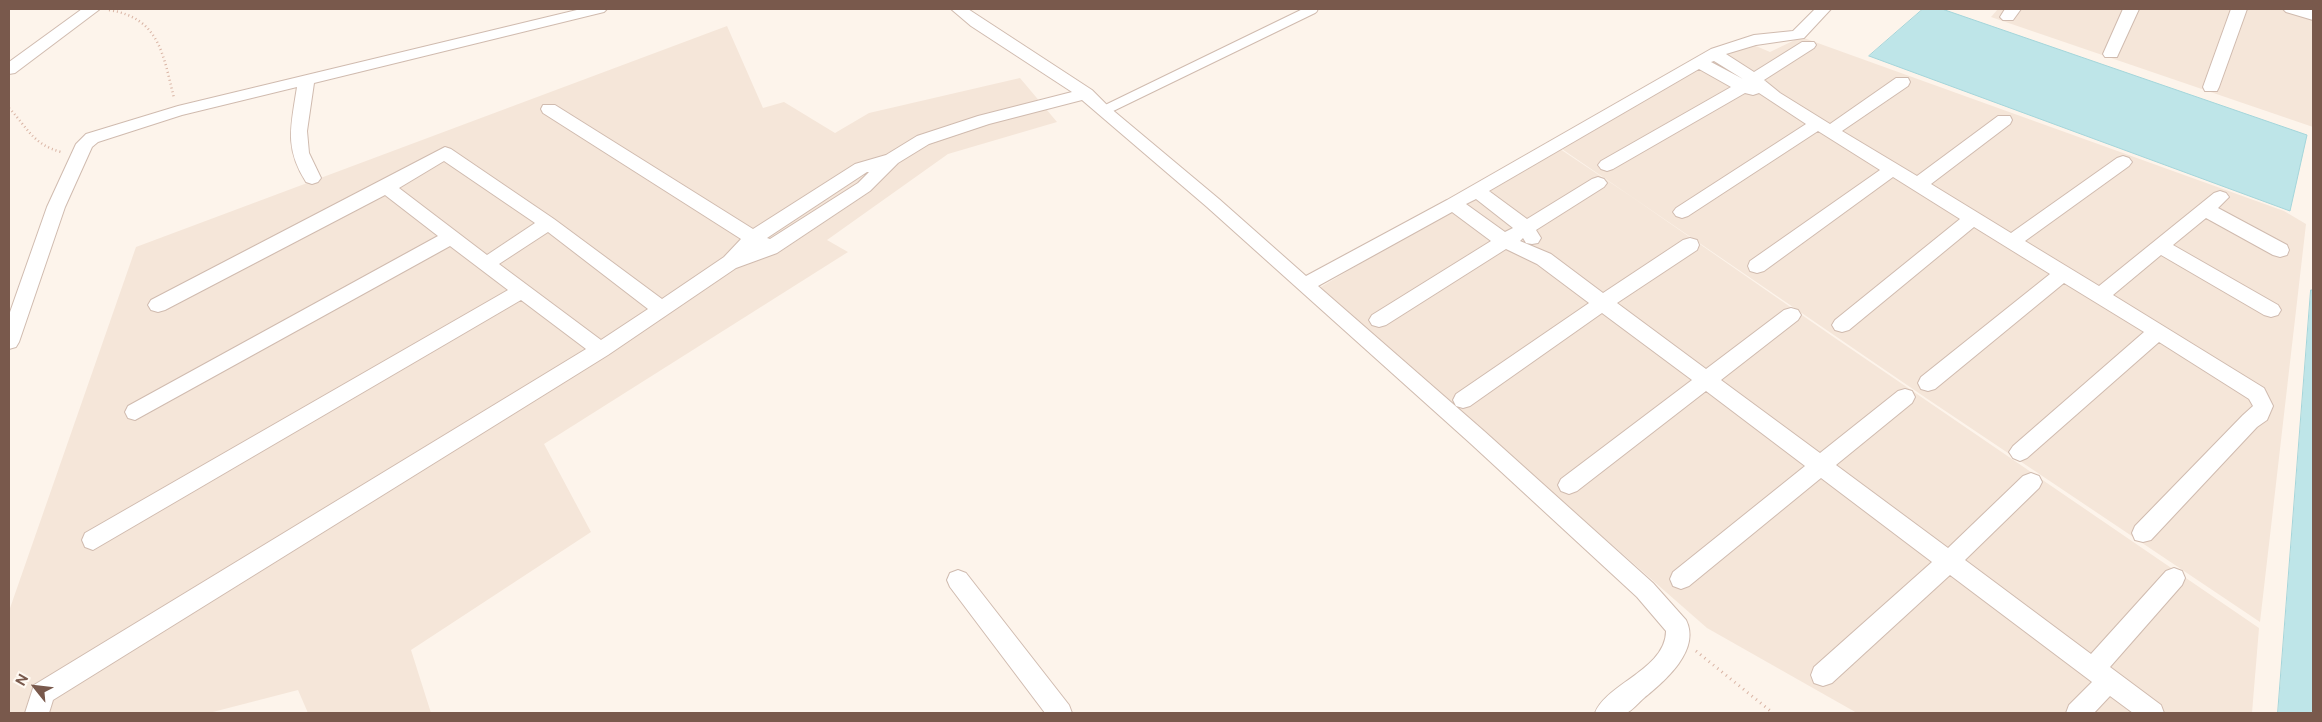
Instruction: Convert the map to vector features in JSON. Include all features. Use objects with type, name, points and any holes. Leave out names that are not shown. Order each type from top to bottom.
[{"type":"street","points":[[9,69],[93,9]]},
{"type":"street","points":[[9,342],[56,207],[82,150],[92,138],[178,111],[599,9]]},
{"type":"street","points":[[959,9],[985,30],[1086,94],[1103,111],[1214,204],[1304,286],[1477,436],[1645,590],[1678,627],[1678,641],[1668,659],[1608,713]]},
{"type":"street","points":[[1304,286],[1453,204],[1706,58],[1754,40],[1798,35],[1823,9]]},
{"type":"street","points":[[2111,54],[2131,9]]},
{"type":"street","points":[[2211,87],[2239,9]]},
{"type":"street","points":[[2291,9],[2313,16]]},
{"type":"street","points":[[1607,165],[1749,83],[1808,45]]},
{"type":"street","points":[[1706,58],[1974,217],[2257,394],[2263,406],[2260,414],[2250,421],[2143,533]]},
{"type":"street","points":[[306,81],[300,131],[300,152],[312,178]]},
{"type":"street","points":[[1682,212],[1902,82]]},
{"type":"street","points":[[731,262],[770,248],[864,187],[892,159],[923,140],[984,120],[1086,94]]},
{"type":"street","points":[[549,109],[770,248]]},
{"type":"street","points":[[1919,184],[2004,120]]},
{"type":"street","points":[[158,305],[386,187],[445,154],[548,223],[662,309]]},
{"type":"street","points":[[37,713],[43,693],[601,350],[731,262],[754,237],[860,168],[892,159]]},
{"type":"street","points":[[2013,241],[2123,162]]},
{"type":"street","points":[[1757,266],[1893,169]]},
{"type":"street","points":[[1379,320],[1598,183]]},
{"type":"street","points":[[386,187],[450,238],[601,350]]},
{"type":"street","points":[[1476,190],[1526,228],[1544,259]]},
{"type":"street","points":[[2099,296],[2220,197]]},
{"type":"street","points":[[1453,204],[1504,241],[1544,259],[1704,381],[2152,713]]},
{"type":"street","points":[[2205,209],[2280,250]]},
{"type":"street","points":[[1842,325],[1974,217]]},
{"type":"street","points":[[486,264],[548,223]]},
{"type":"street","points":[[135,412],[450,238]]},
{"type":"street","points":[[1463,400],[1690,245]]},
{"type":"street","points":[[2161,247],[2271,310]]},
{"type":"street","points":[[1928,383],[2063,273]]},
{"type":"street","points":[[93,540],[522,290]]},
{"type":"street","points":[[1569,485],[1791,315]]},
{"type":"street","points":[[2020,452],[2157,332]]},
{"type":"street","points":[[1681,580],[1905,397]]},
{"type":"street","points":[[1824,674],[1948,562],[2031,482]]},
{"type":"street","points":[[2078,713],[2101,675],[2174,578]]},
{"type":"street","points":[[958,580],[1060,713]]},
{"type":"lane","points":[[1103,111],[1313,9]]},
{"type":"path","points":[[93,9],[135,14],[145,22],[159,42],[178,111]]},
{"type":"path","points":[[9,108],[16,114],[35,142],[45,148],[61,152],[82,150]]},
{"type":"path","points":[[1678,641],[1713,663],[1773,713]]},
{"type":"shaded area","points":[[1998,9],[2313,9],[2313,127],[1991,17]]},
{"type":"shaded area","points":[[727,26],[763,108],[784,102],[835,133],[869,113],[1020,78],[1057,122],[948,154],[827,240],[848,252],[544,444],[591,532],[411,650],[431,713],[308,713],[298,690],[209,713],[9,713],[9,611],[136,247]]},
{"type":"shaded area","points":[[1801,37],[2284,211],[2306,224],[2260,622],[1926,398],[1559,147],[1710,60],[1749,43],[1770,52]]},
{"type":"shaded area","points":[[1557,147],[2259,628],[2252,713],[1857,713],[1707,628],[1319,288]]},
{"type":"water","points":[[1923,9],[1942,9],[2307,135],[2290,211],[1869,56]]},
{"type":"water","points":[[2311,290],[2313,290],[2313,713],[2278,713]]}]
